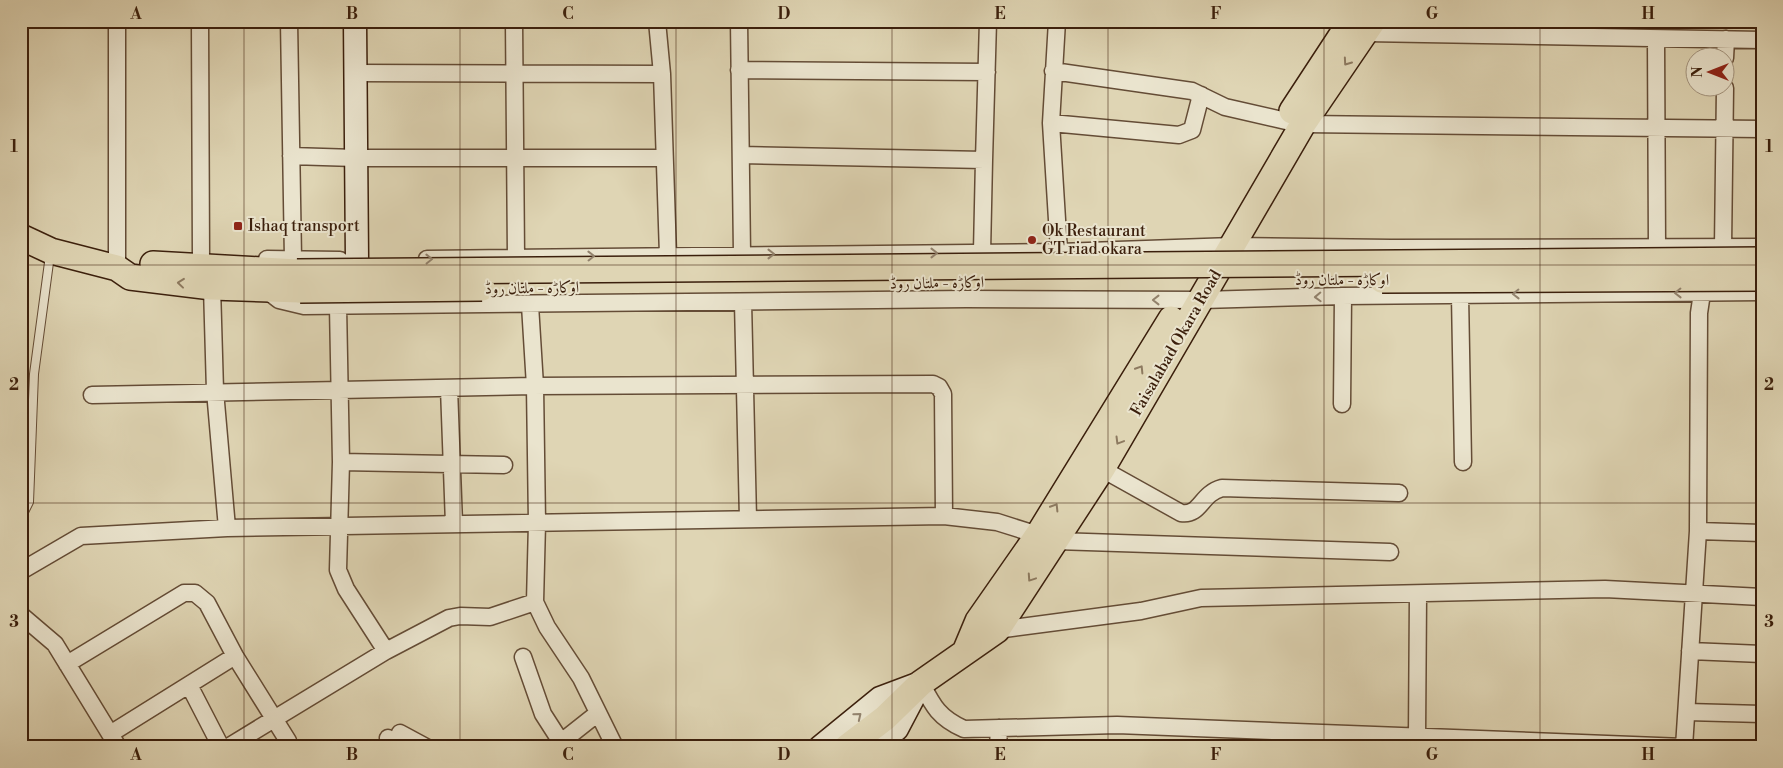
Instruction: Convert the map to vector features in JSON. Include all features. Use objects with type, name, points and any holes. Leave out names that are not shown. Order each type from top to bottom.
[{"type":"main road","name":"Faisalabad Okara Road","points":[[847,747],[885,718],[921,683],[996,630],[1047,538],[1192,300],[1294,122],[1364,25]]},
{"type":"main road","name":"اوکاڑہ - ملتان روڈ","points":[[21,237],[51,251],[117,268],[130,277],[212,287],[265,289],[297,274],[1762,260]]},
{"type":"main road","name":"اوکاڑہ - ملتان روڈ","points":[[117,268],[132,261],[170,266],[297,274],[1202,280],[1762,278]]},
{"type":"main road","name":"Faisalabad Okara Road","points":[[965,652],[978,621],[1102,469],[1192,300]]},
{"type":"street","points":[[117,21],[117,268]]},
{"type":"street","points":[[200,21],[201,259]]},
{"type":"street","points":[[289,21],[291,156],[297,274]]},
{"type":"street","points":[[355,21],[357,260]]},
{"type":"street","points":[[514,21],[516,257]]},
{"type":"street","points":[[657,21],[662,74],[663,158],[668,254]]},
{"type":"street","points":[[739,21],[742,254]]},
{"type":"street","points":[[982,252],[988,21]]},
{"type":"street","points":[[1057,21],[1053,71],[1052,123],[1059,252]]},
{"type":"street","points":[[1364,25],[1656,39],[1762,40]]},
{"type":"street","points":[[1656,39],[1657,247]]},
{"type":"street","points":[[1726,39],[1726,48]]},
{"type":"street","points":[[739,70],[987,72]]},
{"type":"street","points":[[1053,71],[1192,91],[1225,107],[1294,122],[1762,129]]},
{"type":"street","points":[[354,73],[662,74]]},
{"type":"street","points":[[1052,123],[1179,135],[1192,130],[1201,95]]},
{"type":"street","points":[[1723,247],[1725,98]]},
{"type":"street","points":[[741,155],[984,160]]},
{"type":"street","points":[[291,156],[355,158],[663,158]]},
{"type":"street","points":[[170,266],[201,259],[297,274],[357,260],[668,254],[1059,252],[1223,246],[1391,248],[1762,247]]},
{"type":"street","points":[[212,287],[215,392],[227,528]]},
{"type":"street","points":[[265,289],[278,300],[295,305],[338,306],[1192,300],[1343,296],[1762,292]]},
{"type":"street","points":[[921,683],[936,710],[949,722],[964,728],[1117,725],[1416,736],[1590,745],[1684,747],[1698,531],[1699,313],[1702,293]]},
{"type":"street","points":[[1460,295],[1463,462]]},
{"type":"street","points":[[1342,404],[1343,296]]},
{"type":"street","points":[[743,302],[748,519]]},
{"type":"street","points":[[530,305],[535,386],[537,523],[535,602],[547,627],[581,678],[615,747]]},
{"type":"street","points":[[338,306],[338,390],[341,462],[338,570],[346,589],[386,651]]},
{"type":"street","points":[[92,395],[535,386],[933,384],[939,387],[943,394],[944,516]]},
{"type":"street","points":[[449,388],[454,524]]},
{"type":"street","points":[[341,462],[504,465]]},
{"type":"street","points":[[1102,469],[1181,513],[1187,514],[1194,512],[1207,495],[1222,488],[1399,493]]},
{"type":"street","points":[[21,571],[81,536],[227,528],[944,516],[997,522],[1047,538],[1390,552]]},
{"type":"street","points":[[1698,531],[1762,533]]},
{"type":"street","points":[[996,630],[1141,611],[1202,598],[1418,595],[1605,589],[1762,597]]},
{"type":"street","points":[[67,664],[184,593],[195,593],[206,603],[235,656],[288,741]]},
{"type":"street","points":[[1416,736],[1418,595]]},
{"type":"street","points":[[189,685],[220,745],[227,747],[275,720],[386,651],[449,618],[460,616],[490,617],[535,602]]},
{"type":"street","points":[[21,616],[55,644],[114,740],[189,685],[235,656]]},
{"type":"street","points":[[1690,651],[1762,654]]},
{"type":"street","points":[[523,657],[543,714],[558,744],[598,713]]},
{"type":"street","points":[[820,747],[880,698],[921,683]]},
{"type":"street","points":[[876,747],[897,729],[921,683]]},
{"type":"street","points":[[1686,712],[1762,714]]},
{"type":"street","points":[[998,728],[998,747]]},
{"type":"street","points":[[393,739],[426,747]]},
{"type":"lane","points":[[21,518],[29,502],[34,374],[51,251]]},
{"type":"place","name":"Ishaq transport","points":[[238,226]]},
{"type":"place","name":"Ok Restaurant GT riad okara","points":[[1032,240]]}]
